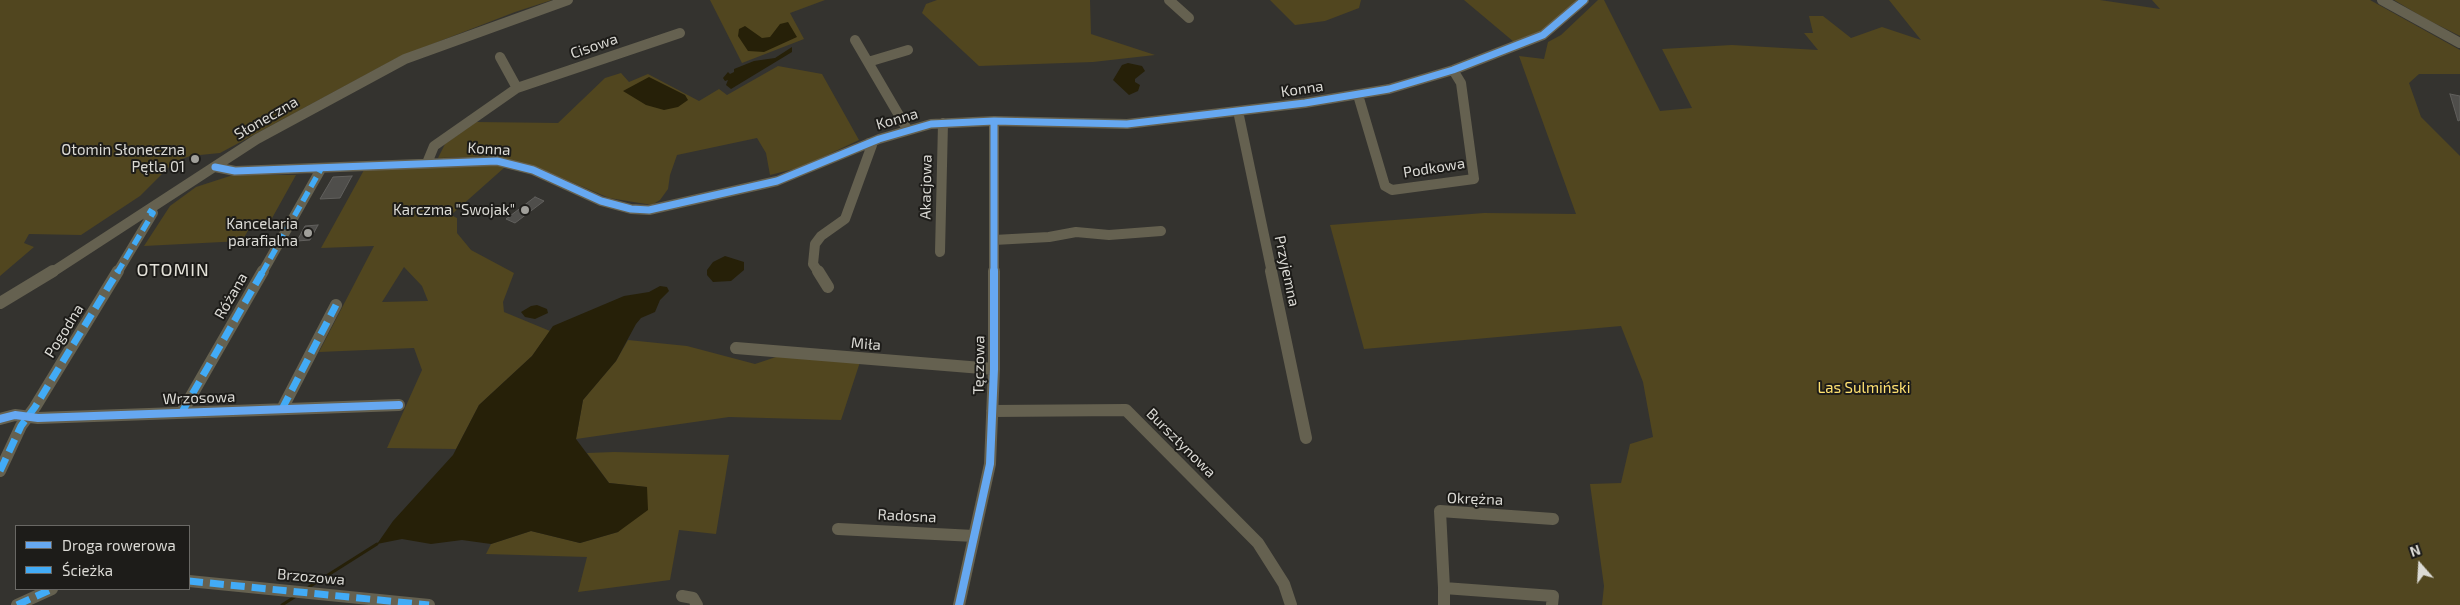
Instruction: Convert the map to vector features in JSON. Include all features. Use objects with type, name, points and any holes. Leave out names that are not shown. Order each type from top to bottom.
[{"type":"street","name":"Słoneczna","points":[[0,303],[257,139],[405,59],[470,33],[568,0]]},
{"type":"street","points":[[1168,0],[1189,18]]},
{"type":"street","name":"Konna","points":[[215,167],[235,171],[321,169],[488,160],[534,170],[601,201],[631,209],[650,210],[790,177],[869,142],[907,129],[943,123],[994,121],[1122,124],[1358,95],[1404,86],[1453,70],[1543,35],[1584,0]]},
{"type":"street","points":[[2382,0],[2460,43]]},
{"type":"street","name":"Cisowa","points":[[427,163],[434,146],[517,88],[680,33]]},
{"type":"street","points":[[854,40],[907,129]]},
{"type":"street","points":[[868,62],[908,50]]},
{"type":"street","points":[[500,57],[517,88]]},
{"type":"street","name":"Podkowa","points":[[1358,95],[1385,186],[1392,190],[1474,179],[1462,83],[1453,70]]},
{"type":"street","name":"Przyjemna","points":[[1238,111],[1306,438]]},
{"type":"street","name":"Tęczowa","points":[[959,605],[990,464],[994,369],[994,121]]},
{"type":"street","name":"Akacjowa","points":[[940,252],[943,123]]},
{"type":"street","name":"Konna","points":[[828,287],[813,264],[815,244],[821,236],[844,219],[872,145],[869,142]]},
{"type":"street","name":"Różana","points":[[182,412],[321,169]]},
{"type":"street","name":"Pogodna","points":[[0,471],[21,426],[154,213],[148,210]]},
{"type":"street","points":[[994,240],[1049,237],[1076,232],[1109,235],[1161,231]]},
{"type":"street","points":[[282,409],[336,305]]},
{"type":"street","name":"Miła","points":[[736,348],[994,369]]},
{"type":"street","name":"Wrzosowa","points":[[0,419],[15,415],[28,417],[399,405]]},
{"type":"street","name":"Bursztynowa","points":[[992,411],[1126,410],[1258,543],[1284,584],[1291,605]]},
{"type":"street","name":"Okrężna","points":[[1444,605],[1440,511],[1553,519]]},
{"type":"street","name":"Radosna","points":[[838,529],[974,536]]},
{"type":"street","name":"Brzozowa","points":[[190,581],[429,605]]},
{"type":"street","points":[[1444,588],[1553,596],[1552,605]]},
{"type":"street","points":[[17,605],[50,590]]},
{"type":"street","points":[[682,596],[693,598],[696,605]]},
{"type":"green space","points":[[0,0],[552,0],[515,12],[399,57],[220,153],[190,156],[174,162],[140,196],[81,235],[29,234],[24,243],[34,247],[0,276]]},
{"type":"green space","points":[[710,0],[825,0],[790,13],[804,39],[742,63]]},
{"type":"green space","points":[[937,0],[1090,0],[1091,34],[1155,55],[1093,62],[979,66],[922,13],[926,4]]},
{"type":"green space","points":[[1270,0],[1361,0],[1359,8],[1325,21],[1295,25]]},
{"type":"green space","points":[[1464,0],[1578,0],[1548,29],[1514,42]]},
{"type":"green space","name":"Las Sulmiński","points":[[1598,0],[1604,0],[1660,111],[1692,108],[1662,49],[1732,45],[1818,50],[1804,33],[1813,33],[1809,16],[1823,16],[1851,38],[1882,27],[1921,40],[1889,0],[2100,0],[2160,9],[2152,0],[2370,0],[2460,50],[2460,74],[2419,74],[2409,83],[2421,117],[2460,156],[2460,605],[1602,605],[1604,586],[1590,484],[1621,483],[1630,444],[1653,437],[1643,382],[1621,326],[1364,349],[1330,225],[1484,213],[1576,214],[1519,56],[1544,59],[1548,42],[1561,35]]},
{"type":"green space","points":[[2394,0],[2460,0],[2460,36],[2426,19]]},
{"type":"green space","points":[[778,66],[822,74],[859,140],[802,167],[770,175],[766,153],[757,138],[677,155],[670,175],[668,189],[660,200],[652,205],[609,198],[541,169],[495,156],[438,158],[445,144],[476,122],[558,123],[605,78],[621,73],[629,82],[648,74],[699,101],[719,89],[727,95]]},
{"type":"green space","points":[[491,164],[505,167],[451,215],[457,218],[457,233],[471,250],[514,273],[503,302],[504,312],[550,331],[532,356],[479,405],[456,449],[387,448],[422,370],[414,348],[319,352],[374,246],[321,248],[364,170]],"holes":[[[404,267],[422,286],[428,301],[382,302]]]},
{"type":"green space","points":[[233,175],[296,175],[271,220],[254,220],[242,241],[144,246],[170,206],[196,187]]},
{"type":"green space","points":[[628,340],[687,346],[755,364],[779,356],[860,362],[841,420],[729,417],[576,439],[583,400],[616,361]]},
{"type":"green space","points":[[587,453],[729,455],[716,534],[679,530],[670,580],[578,592],[587,557],[486,554],[491,544],[531,531],[580,543],[618,532],[646,487],[609,483]]},
{"type":"shaded area","points":[[788,22],[797,37],[764,52],[748,51],[738,36],[739,29],[745,26],[762,38],[770,37],[780,24]]},
{"type":"shaded area","points":[[792,47],[792,52],[731,89],[726,85],[728,80],[725,81],[723,78],[728,72],[730,74],[734,72],[734,69],[754,61],[775,58]]},
{"type":"shaded area","points":[[1128,63],[1142,66],[1145,71],[1135,79],[1135,82],[1140,85],[1138,91],[1129,95],[1113,80],[1122,65]]},
{"type":"shaded area","points":[[649,77],[685,95],[688,100],[678,107],[664,110],[646,105],[623,91]]},
{"type":"shaded area","points":[[725,256],[744,262],[744,270],[731,281],[713,282],[707,275],[707,270],[713,262]]},
{"type":"shaded area","points":[[660,286],[667,287],[669,291],[660,300],[655,312],[641,318],[636,324],[616,361],[583,400],[576,439],[609,483],[647,487],[648,510],[618,532],[580,543],[531,531],[491,544],[462,540],[431,544],[402,539],[377,544],[393,521],[453,455],[479,405],[532,356],[553,326],[624,296],[649,292]]},
{"type":"shaded area","points":[[537,305],[547,309],[548,313],[535,319],[525,317],[521,312],[531,306]]},
{"type":"building","points":[[2450,94],[2460,96],[2460,120],[2458,121]]},
{"type":"building","points":[[352,176],[340,198],[320,199],[333,177]]},
{"type":"building","name":"Karczma \"Swojak\"","points":[[535,197],[544,201],[515,223],[506,219]]},
{"type":"building","name":"Kancelaria parafialna","points":[[318,225],[310,240],[297,241],[305,226]]},
{"type":"waterway","points":[[309,587],[377,544]]},
{"type":"waterway","points":[[282,605],[296,596]]},
{"type":"marked path","points":[[182,412],[321,169]]},
{"type":"marked path","points":[[0,471],[21,426],[35,407],[146,226],[153,213],[148,210]]},
{"type":"marked path","points":[[282,409],[336,305]]},
{"type":"marked path","points":[[190,581],[429,605]]},
{"type":"marked path","points":[[17,605],[50,590]]},
{"type":"cycle path","points":[[215,167],[235,171],[497,161],[533,170],[601,201],[631,209],[649,210],[777,181],[796,175],[879,139],[931,124],[994,121],[1127,124],[1305,103],[1389,89],[1453,70],[1543,35],[1584,0]]},
{"type":"cycle path","points":[[959,605],[990,464],[994,369],[994,121]]},
{"type":"cycle path","points":[[0,419],[15,415],[38,418],[399,405]]},
{"type":"place","name":"Otomin Słoneczna Pętla 01","points":[[195,159]]},
{"type":"place","name":"Karczma \"Swojak\"","points":[[525,210]]},
{"type":"place","name":"Kancelaria parafialna","points":[[308,233]]},
{"type":"district","name":"OTOMIN","points":[[173,270]]}]
